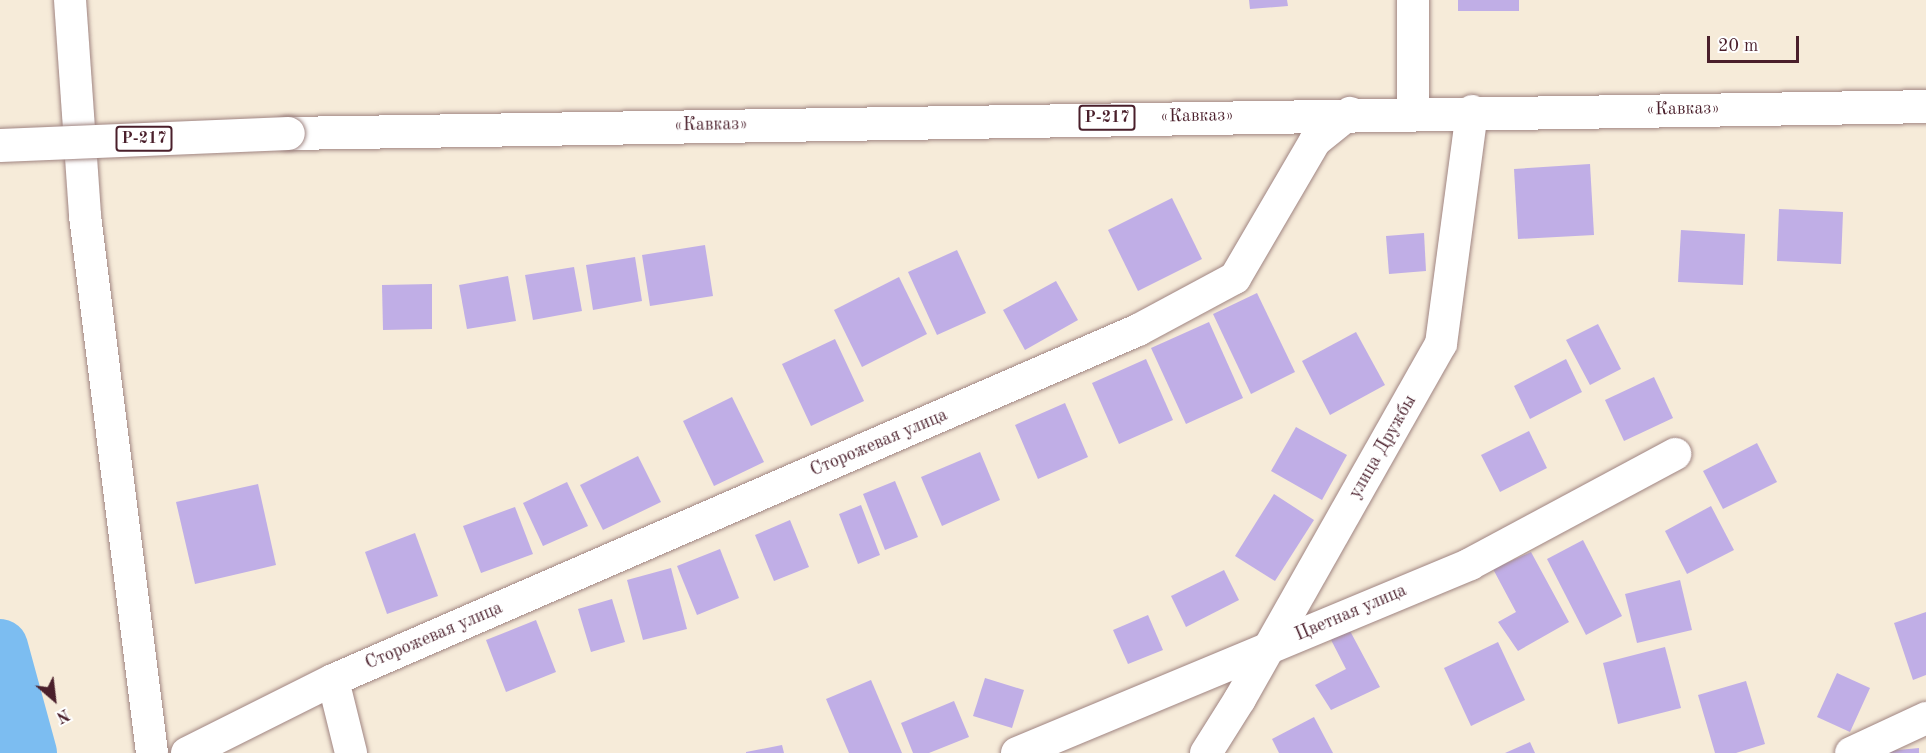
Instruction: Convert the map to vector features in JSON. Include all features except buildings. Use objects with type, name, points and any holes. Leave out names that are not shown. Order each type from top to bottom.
[{"type":"highway","name":"«Кавказ»","points":[[0,145],[288,133],[1350,113],[1926,106]]},
{"type":"street","points":[[70,0],[85,216],[152,753]]},
{"type":"street","points":[[1413,0],[1413,112]]},
{"type":"street","name":"улица Дружбы","points":[[1206,753],[1269,647],[1441,344],[1472,111]]},
{"type":"street","name":"Сторожевая улица","points":[[187,753],[333,680],[1138,330],[1235,278],[1315,141],[1350,113]]},
{"type":"street","name":"Цветная улица","points":[[1017,753],[1470,564],[1675,454]]},
{"type":"street","points":[[333,680],[351,753]]},
{"type":"street","points":[[1851,753],[1926,718]]},
{"type":"waterway","points":[[0,647],[29,753]]}]
